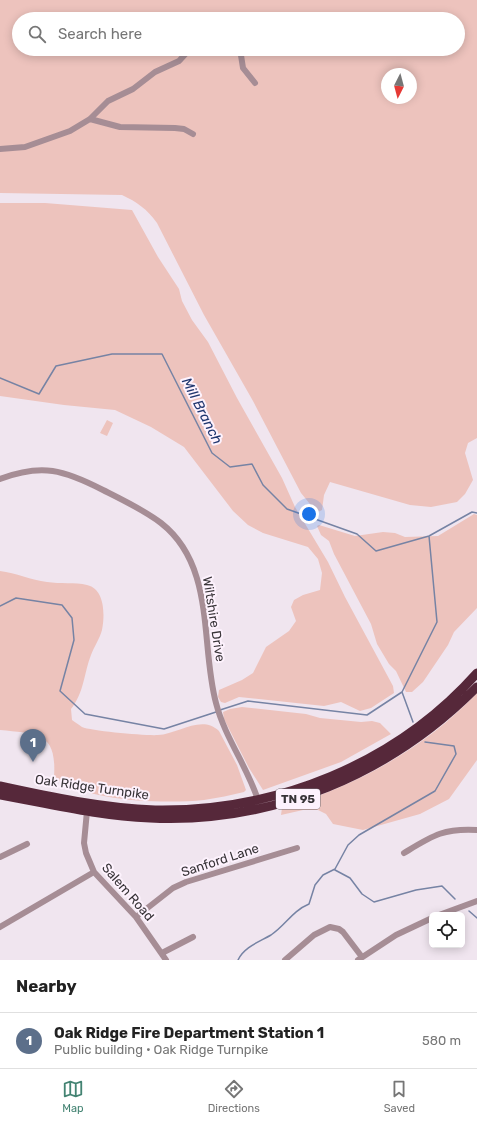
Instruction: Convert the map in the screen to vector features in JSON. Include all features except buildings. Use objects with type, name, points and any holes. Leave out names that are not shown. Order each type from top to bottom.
[{"type":"highway","name":"Oak Ridge Turnpike","points":[[348,774],[418,727],[440,709],[477,673]]},
{"type":"highway","name":"Oak Ridge Turnpike","points":[[0,786],[32,796],[88,807],[156,810],[260,804],[292,791],[348,774],[392,756],[443,719],[477,687]]},
{"type":"highway","name":"Oak Ridge Turnpike","points":[[0,794],[32,796]]},
{"type":"street","points":[[0,149],[25,146],[70,131],[90,118],[108,101],[133,89],[155,72],[179,61],[184,56]]},
{"type":"street","points":[[241,56],[243,68],[255,83]]},
{"type":"street","points":[[90,118],[112,126],[175,128],[184,129],[193,134]]},
{"type":"street","name":"Wiltshire Drive","points":[[0,479],[29,470],[44,469],[61,472],[92,484],[130,504],[168,529],[186,552],[197,578],[216,705],[219,715],[260,804]]},
{"type":"street","name":"Salem Road","points":[[88,807],[84,843],[86,855],[94,872],[136,917],[166,960]]},
{"type":"street","points":[[404,853],[443,831],[460,829],[477,830]]},
{"type":"street","points":[[0,857],[27,844]]},
{"type":"street","name":"Sanford Lane","points":[[136,917],[173,888],[188,881],[297,848]]},
{"type":"street","points":[[0,927],[94,872]]},
{"type":"street","points":[[447,912],[477,901]]},
{"type":"street","points":[[284,960],[314,935],[330,927],[339,929],[343,932],[360,958],[396,935],[429,919]]},
{"type":"street","points":[[162,953],[193,937]]},
{"type":"shaded area","points":[[0,0],[477,0],[477,438],[468,443],[465,453],[473,480],[465,494],[457,502],[431,507],[410,505],[330,482],[324,495],[322,510],[318,512],[314,509],[301,493],[253,401],[204,315],[157,223],[137,203],[122,195],[0,193]]},
{"type":"shaded area","points":[[0,203],[45,203],[132,210],[158,257],[179,289],[182,301],[192,320],[208,342],[237,398],[282,478],[295,507],[328,562],[393,686],[394,693],[371,708],[360,711],[341,702],[324,706],[239,697],[225,703],[221,702],[218,697],[219,690],[242,680],[253,673],[266,647],[289,631],[296,621],[291,607],[294,600],[303,595],[320,590],[322,573],[318,559],[308,547],[263,533],[248,525],[233,511],[184,447],[151,427],[115,410],[0,396]]},
{"type":"shaded area","points":[[107,420],[113,423],[107,436],[100,433]]},
{"type":"shaded area","points":[[474,514],[477,515],[477,608],[454,632],[448,645],[423,682],[412,692],[406,692],[396,671],[389,664],[377,644],[371,624],[334,554],[329,541],[321,535],[317,526],[319,525],[355,536],[383,532],[395,533],[405,537],[438,536]]},
{"type":"shaded area","points":[[0,571],[47,582],[87,585],[93,587],[100,597],[103,610],[102,630],[91,655],[79,696],[71,709],[72,720],[87,729],[143,735],[166,734],[190,726],[205,724],[212,726],[219,731],[237,765],[246,790],[244,792],[204,800],[169,802],[126,799],[85,792],[54,777],[52,751],[48,743],[42,738],[25,733],[0,730]]},
{"type":"shaded area","points":[[477,693],[477,760],[449,799],[420,814],[363,830],[333,824],[326,814],[318,810],[303,810],[281,815],[282,808],[336,789],[362,777],[412,748],[435,732]]},
{"type":"shaded area","points":[[242,707],[306,714],[320,718],[361,722],[372,721],[380,723],[391,734],[341,762],[263,790],[249,768],[224,719],[223,712]]},
{"type":"waterway","name":"Mill Branch","points":[[0,378],[39,394],[56,366],[112,354],[162,354],[212,453],[230,467],[252,464],[263,485],[287,509],[357,534],[376,551],[429,536],[472,512],[477,513]]},
{"type":"waterway","points":[[220,710],[248,701],[367,715],[402,692],[437,622],[429,536]]},
{"type":"waterway","points":[[0,606],[16,598],[62,605],[72,618],[74,640],[60,691],[85,714],[164,729],[216,712]]},
{"type":"waterway","points":[[402,692],[413,722]]},
{"type":"waterway","points":[[238,960],[248,948],[271,935],[293,914],[309,904],[315,885],[323,875],[335,869],[348,845],[359,835],[435,791],[456,754],[454,746],[425,742]]},
{"type":"waterway","points":[[335,870],[350,878],[362,894],[374,902],[416,890],[442,886],[455,899]]},
{"type":"waterway","points":[[469,911],[477,918]]},
{"type":"place","name":"Oak Ridge Fire Department Station 1","points":[[33,762]]}]
